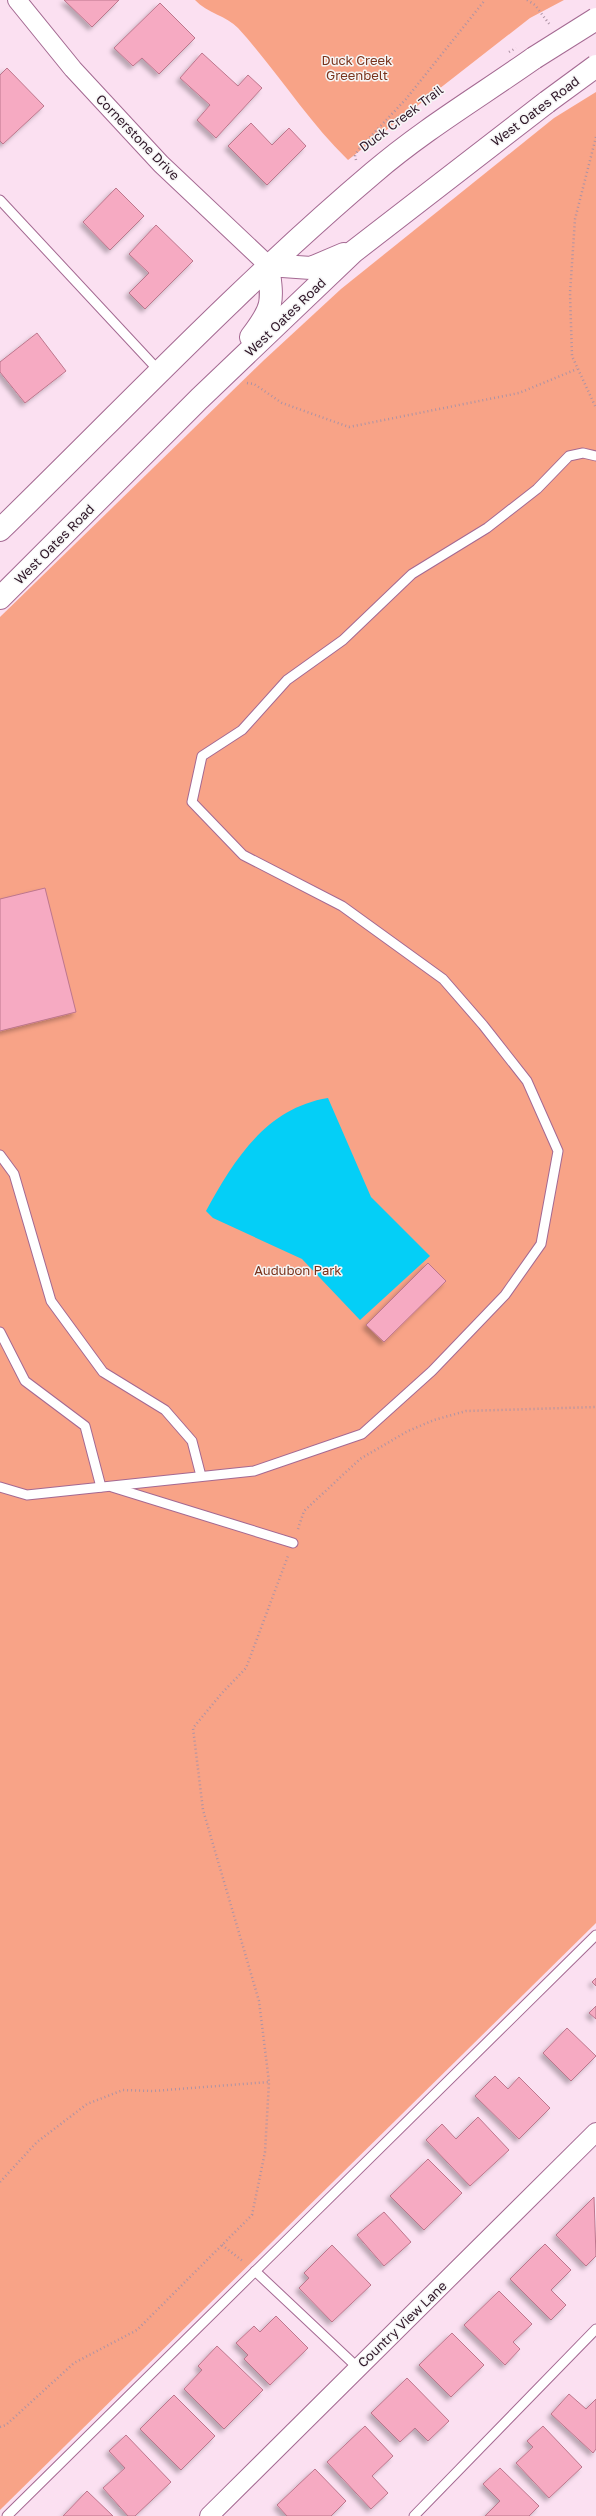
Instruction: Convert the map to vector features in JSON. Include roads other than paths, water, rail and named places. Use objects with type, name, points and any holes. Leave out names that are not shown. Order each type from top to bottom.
[{"type":"main road","points":[[0,530],[268,265],[374,172],[418,136],[534,58],[596,19]]},
{"type":"main road","name":"West Oates Road","points":[[0,598],[199,399],[353,252],[596,66]]},
{"type":"main road","points":[[268,265],[311,268],[353,252]]},
{"type":"main road","points":[[199,399],[238,354],[264,320],[273,298],[268,265]]},
{"type":"street","name":"Cornerstone Drive","points":[[17,0],[73,69],[161,164],[268,265]]},
{"type":"street","name":"Country View Lane","points":[[209,2516],[315,2412],[357,2367],[498,2232],[596,2132]]},
{"type":"lane","points":[[0,200],[160,373]]},
{"type":"lane","points":[[0,1486],[27,1495],[254,1471],[362,1434],[421,1381],[505,1295],[541,1244],[558,1151],[527,1081],[443,979],[342,906],[243,855],[192,802],[202,756],[242,730],[287,680],[343,640],[412,574],[487,528],[537,489],[569,456],[583,453],[596,456]]},
{"type":"lane","points":[[0,1155],[14,1174],[51,1301],[103,1372],[165,1410],[192,1441],[201,1476]]},
{"type":"lane","points":[[0,1332],[25,1381],[85,1426],[105,1487]]},
{"type":"lane","points":[[105,1487],[293,1543]]},
{"type":"lane","points":[[7,2516],[596,1935]]},
{"type":"lane","points":[[255,2271],[357,2367]]},
{"type":"lane","points":[[414,2516],[596,2329]]},
{"type":"water","points":[[328,1098],[371,1197],[430,1256],[360,1320],[302,1259],[213,1218],[206,1211],[228,1173],[254,1139],[287,1113],[306,1104]]},
{"type":"park label","name":"Duck Creek Greenbelt","points":[[357,68]]},
{"type":"park label","name":"Audubon Park","points":[[298,1270]]}]
